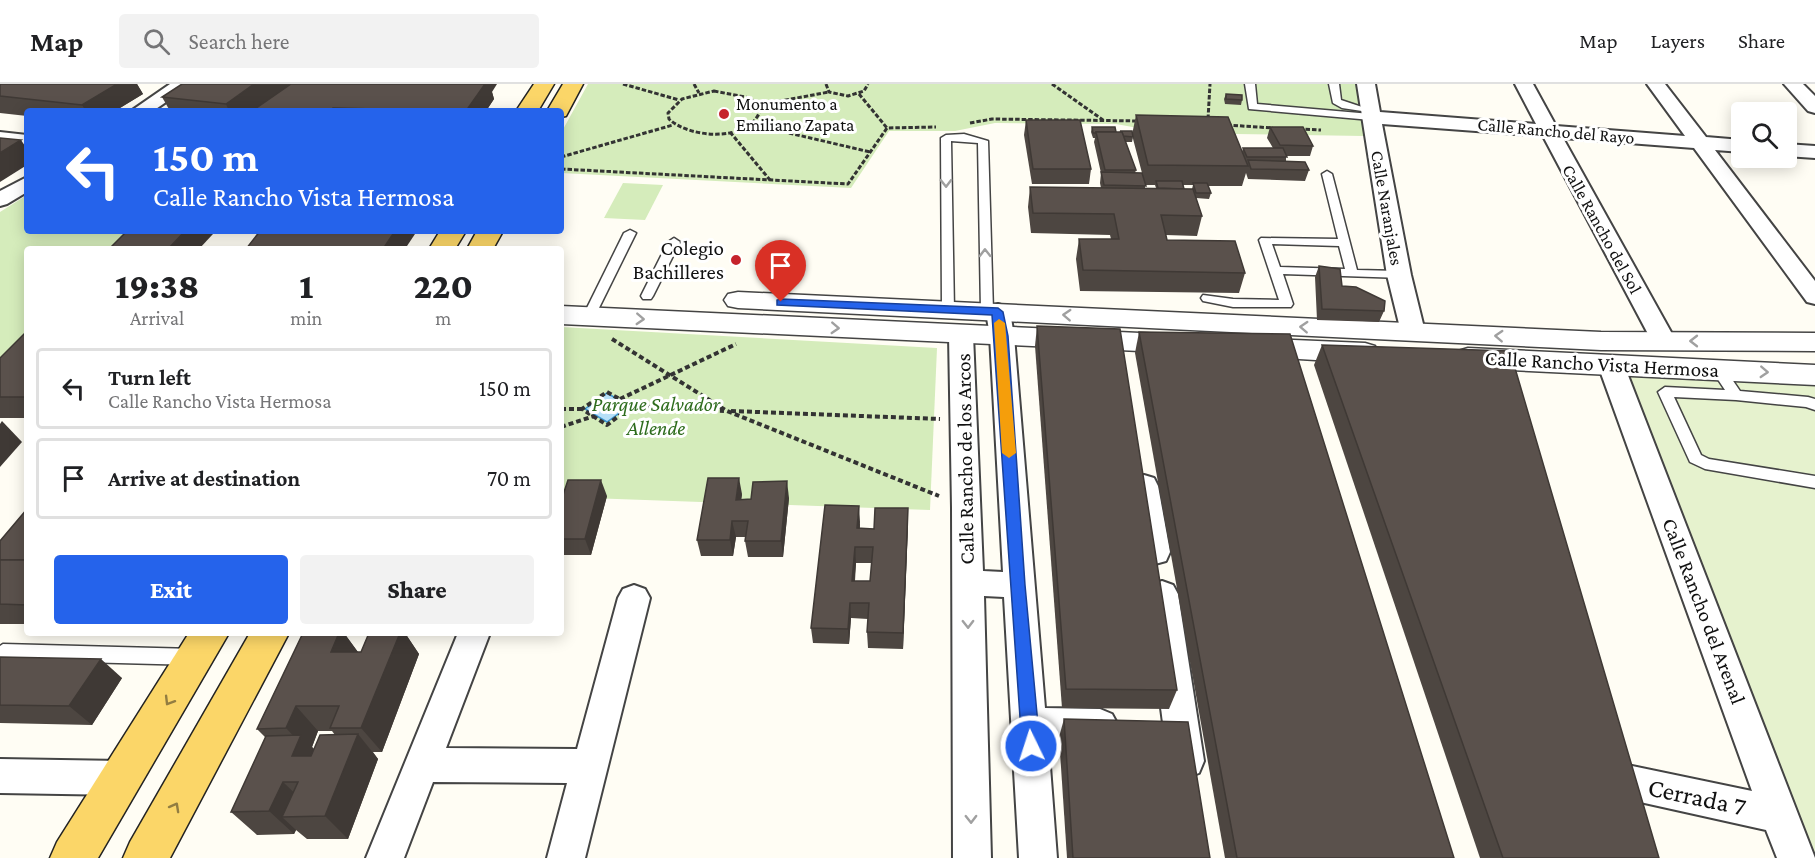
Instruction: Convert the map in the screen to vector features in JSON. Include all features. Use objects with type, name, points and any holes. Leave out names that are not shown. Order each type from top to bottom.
[{"type":"main road","points":[[529,108],[544,84]]},
{"type":"main road","points":[[560,108],[573,84]]},
{"type":"main road","points":[[146,858],[268,636]]},
{"type":"main road","points":[[73,858],[203,645]]},
{"type":"street","points":[[145,108],[183,84]]},
{"type":"street","name":"Calle Naranjales","points":[[1366,84],[1399,274],[1413,332]]},
{"type":"street","name":"Calle Rancho del Sol","points":[[1524,84],[1664,341]]},
{"type":"street","points":[[1656,84],[1815,297]]},
{"type":"street","points":[[1793,84],[1815,107]]},
{"type":"street","name":"Calle Rancho del Rayo","points":[[1370,114],[1731,145]]},
{"type":"street","points":[[0,138],[24,141]]},
{"type":"street","points":[[1797,151],[1815,152]]},
{"type":"street","points":[[0,200],[24,185]]},
{"type":"street","name":"Calle Rancho Vista Hermosa","points":[[577,306],[646,296],[955,322]]},
{"type":"street","name":"Calle Rancho Vista Hermosa","points":[[577,306],[777,325],[995,320],[1120,341],[1292,362],[1508,372],[1611,365],[1718,369],[1814,389]]},
{"type":"street","name":"Calle Rancho de los Arcos","points":[[995,320],[1030,724],[1038,858]]},
{"type":"street","name":"Calle Rancho de los Arcos","points":[[955,322],[964,420],[967,508],[972,858]]},
{"type":"street","name":"Calle Rancho Vista Hermosa","points":[[1120,341],[1413,332],[1601,341],[1815,342]]},
{"type":"street","name":"Calle Rancho del Arenal","points":[[1611,365],[1796,858]]},
{"type":"street","points":[[1139,458],[1155,552]]},
{"type":"street","name":"Calle Rancho de los Arcos","points":[[967,583],[1018,585]]},
{"type":"street","points":[[1162,594],[1180,727],[1192,792]]},
{"type":"street","points":[[566,858],[634,598]]},
{"type":"street","points":[[385,858],[473,636]]},
{"type":"street","points":[[1030,724],[1180,727]]},
{"type":"street","points":[[422,765],[589,766]]},
{"type":"street","points":[[0,776],[122,778]]},
{"type":"street","name":"Cerrada 7","points":[[1613,779],[1781,815]]},
{"type":"lane","points":[[1250,84],[1252,106],[1370,114]]},
{"type":"lane","points":[[1334,84],[1336,101],[1370,114]]},
{"type":"lane","points":[[955,322],[946,138],[963,137],[982,141],[995,320]]},
{"type":"lane","points":[[1327,174],[1352,273]]},
{"type":"lane","points":[[577,306],[630,233]]},
{"type":"lane","points":[[1207,298],[1233,303],[1287,304],[1265,240],[1343,243]]},
{"type":"lane","points":[[646,296],[674,242]]},
{"type":"lane","points":[[1275,270],[1399,274]]},
{"type":"lane","points":[[1718,369],[1736,395]]},
{"type":"lane","points":[[1814,389],[1736,395],[1665,392],[1695,458],[1705,464],[1815,482]]},
{"type":"lane","points":[[3,652],[203,645]]},
{"type":"path","points":[[623,84],[680,100]]},
{"type":"path","points":[[694,84],[699,93]]},
{"type":"path","points":[[826,84],[829,92]]},
{"type":"path","points":[[759,105],[829,92],[843,96],[859,94],[869,84]]},
{"type":"path","points":[[1052,84],[1103,120]]},
{"type":"path","points":[[1208,124],[1210,84]]},
{"type":"path","points":[[729,91],[743,94],[759,105],[760,111],[750,123],[730,132],[704,134],[681,130],[669,119],[668,113],[680,100],[699,93],[729,91]]},
{"type":"path","points":[[859,94],[887,128]]},
{"type":"path","points":[[963,124],[992,119],[1150,122]]},
{"type":"path","points":[[750,123],[870,152]]},
{"type":"path","points":[[564,156],[674,125]]},
{"type":"path","points":[[1220,125],[1279,128]]},
{"type":"path","points":[[887,128],[944,127]]},
{"type":"path","points":[[564,169],[848,184],[887,128]]},
{"type":"path","points":[[1291,129],[1326,130]]},
{"type":"path","points":[[730,132],[770,180]]},
{"type":"path","points":[[577,306],[670,375],[727,411],[967,508]]},
{"type":"path","points":[[620,399],[777,325]]},
{"type":"path","points":[[582,409],[607,392],[632,406],[964,420]]},
{"type":"path","points":[[564,409],[582,409],[607,424],[632,406]]},
{"type":"path","points":[[564,426],[594,417]]},
{"type":"green space","points":[[588,84],[1357,84],[1364,136],[1165,133],[1116,124],[995,123],[955,131],[889,131],[851,188],[564,173],[564,128]]},
{"type":"green space","points":[[623,183],[663,185],[645,220],[604,218]]},
{"type":"green space","points":[[24,197],[24,234],[134,234],[122,246],[24,246],[24,344],[0,368],[0,212]]},
{"type":"green space","name":"Parque Salvador Allende","points":[[564,327],[937,348],[930,510],[564,497]]},
{"type":"green space","points":[[1624,369],[1815,378],[1815,858]]},
{"type":"water","points":[[607,393],[629,406],[607,422],[585,409]]},
{"type":"building","points":[[0,84],[117,84],[82,105],[0,96]]},
{"type":"building","points":[[182,84],[254,84],[226,104],[162,97]]},
{"type":"building","points":[[291,84],[485,84],[468,108],[256,108]]},
{"type":"building","points":[[1226,94],[1242,95],[1242,100],[1226,99]]},
{"type":"building","points":[[1136,115],[1228,117],[1248,166],[1148,165]]},
{"type":"building","points":[[1026,120],[1080,120],[1091,169],[1033,169]]},
{"type":"building","points":[[1092,127],[1115,127],[1116,132],[1093,133]]},
{"type":"building","points":[[1270,127],[1303,127],[1313,146],[1280,145]]},
{"type":"building","points":[[1120,131],[1132,131],[1133,137],[1123,136]]},
{"type":"building","points":[[1096,132],[1122,132],[1136,170],[1105,170]]},
{"type":"building","points":[[0,138],[21,140],[0,153]]},
{"type":"building","points":[[1243,148],[1283,148],[1287,157],[1247,157]]},
{"type":"building","points":[[1248,160],[1305,162],[1309,170],[1251,169]]},
{"type":"building","points":[[1101,172],[1142,173],[1146,186],[1104,185]]},
{"type":"building","points":[[1156,181],[1182,181],[1184,189],[1158,188]]},
{"type":"building","points":[[1193,183],[1207,183],[1211,193],[1196,193]]},
{"type":"building","points":[[1030,187],[1193,189],[1202,216],[1161,215],[1167,240],[1235,241],[1245,273],[1083,270],[1079,239],[1119,239],[1114,214],[1033,213]]},
{"type":"building","points":[[124,234],[182,234],[171,246],[112,246]]},
{"type":"building","points":[[258,234],[393,234],[385,246],[248,246]]},
{"type":"building","points":[[1319,266],[1340,269],[1342,286],[1356,287],[1385,301],[1384,311],[1322,309]]},
{"type":"building","points":[[1037,326],[1120,329],[1177,690],[1066,689]]},
{"type":"building","points":[[1139,332],[1290,334],[1454,858],[1237,858]]},
{"type":"building","points":[[24,334],[24,397],[0,397],[0,358]]},
{"type":"building","points":[[1322,345],[1510,351],[1659,858],[1503,858]]},
{"type":"building","points":[[708,478],[739,478],[736,500],[751,499],[753,482],[787,481],[781,541],[745,541],[748,521],[732,521],[730,540],[697,540]]},
{"type":"building","points":[[568,480],[601,480],[585,539],[564,539],[564,492]]},
{"type":"building","points":[[825,505],[859,506],[857,528],[874,529],[875,508],[908,508],[903,633],[867,632],[869,603],[850,603],[848,629],[811,628]],"holes":[[[855,547],[873,547],[870,581],[852,581]]]},
{"type":"building","points":[[24,513],[24,560],[0,560],[0,541]]},
{"type":"building","points":[[0,560],[24,560],[24,605],[0,604]]},
{"type":"building","points":[[302,636],[338,636],[331,652],[361,652],[368,636],[399,636],[361,728],[330,728],[339,706],[296,706],[286,728],[257,729]]},
{"type":"building","points":[[0,657],[101,659],[69,706],[0,705]]},
{"type":"building","points":[[1064,719],[1188,722],[1210,858],[1073,858]]},
{"type":"building","points":[[358,734],[325,816],[282,817],[298,782],[283,782],[269,811],[231,812],[266,736],[301,735],[292,756],[311,756],[320,735]]},
{"type":"slow traffic","points":[[999,323],[1002,336],[1009,453]]},
{"type":"place","name":"Monumento a Emiliano Zapata","points":[[724,114]]},
{"type":"place","name":"Colegio Bachilleres","points":[[736,260]]},
{"type":"route","points":[[781,302],[998,312],[1002,336],[1031,746]]}]
